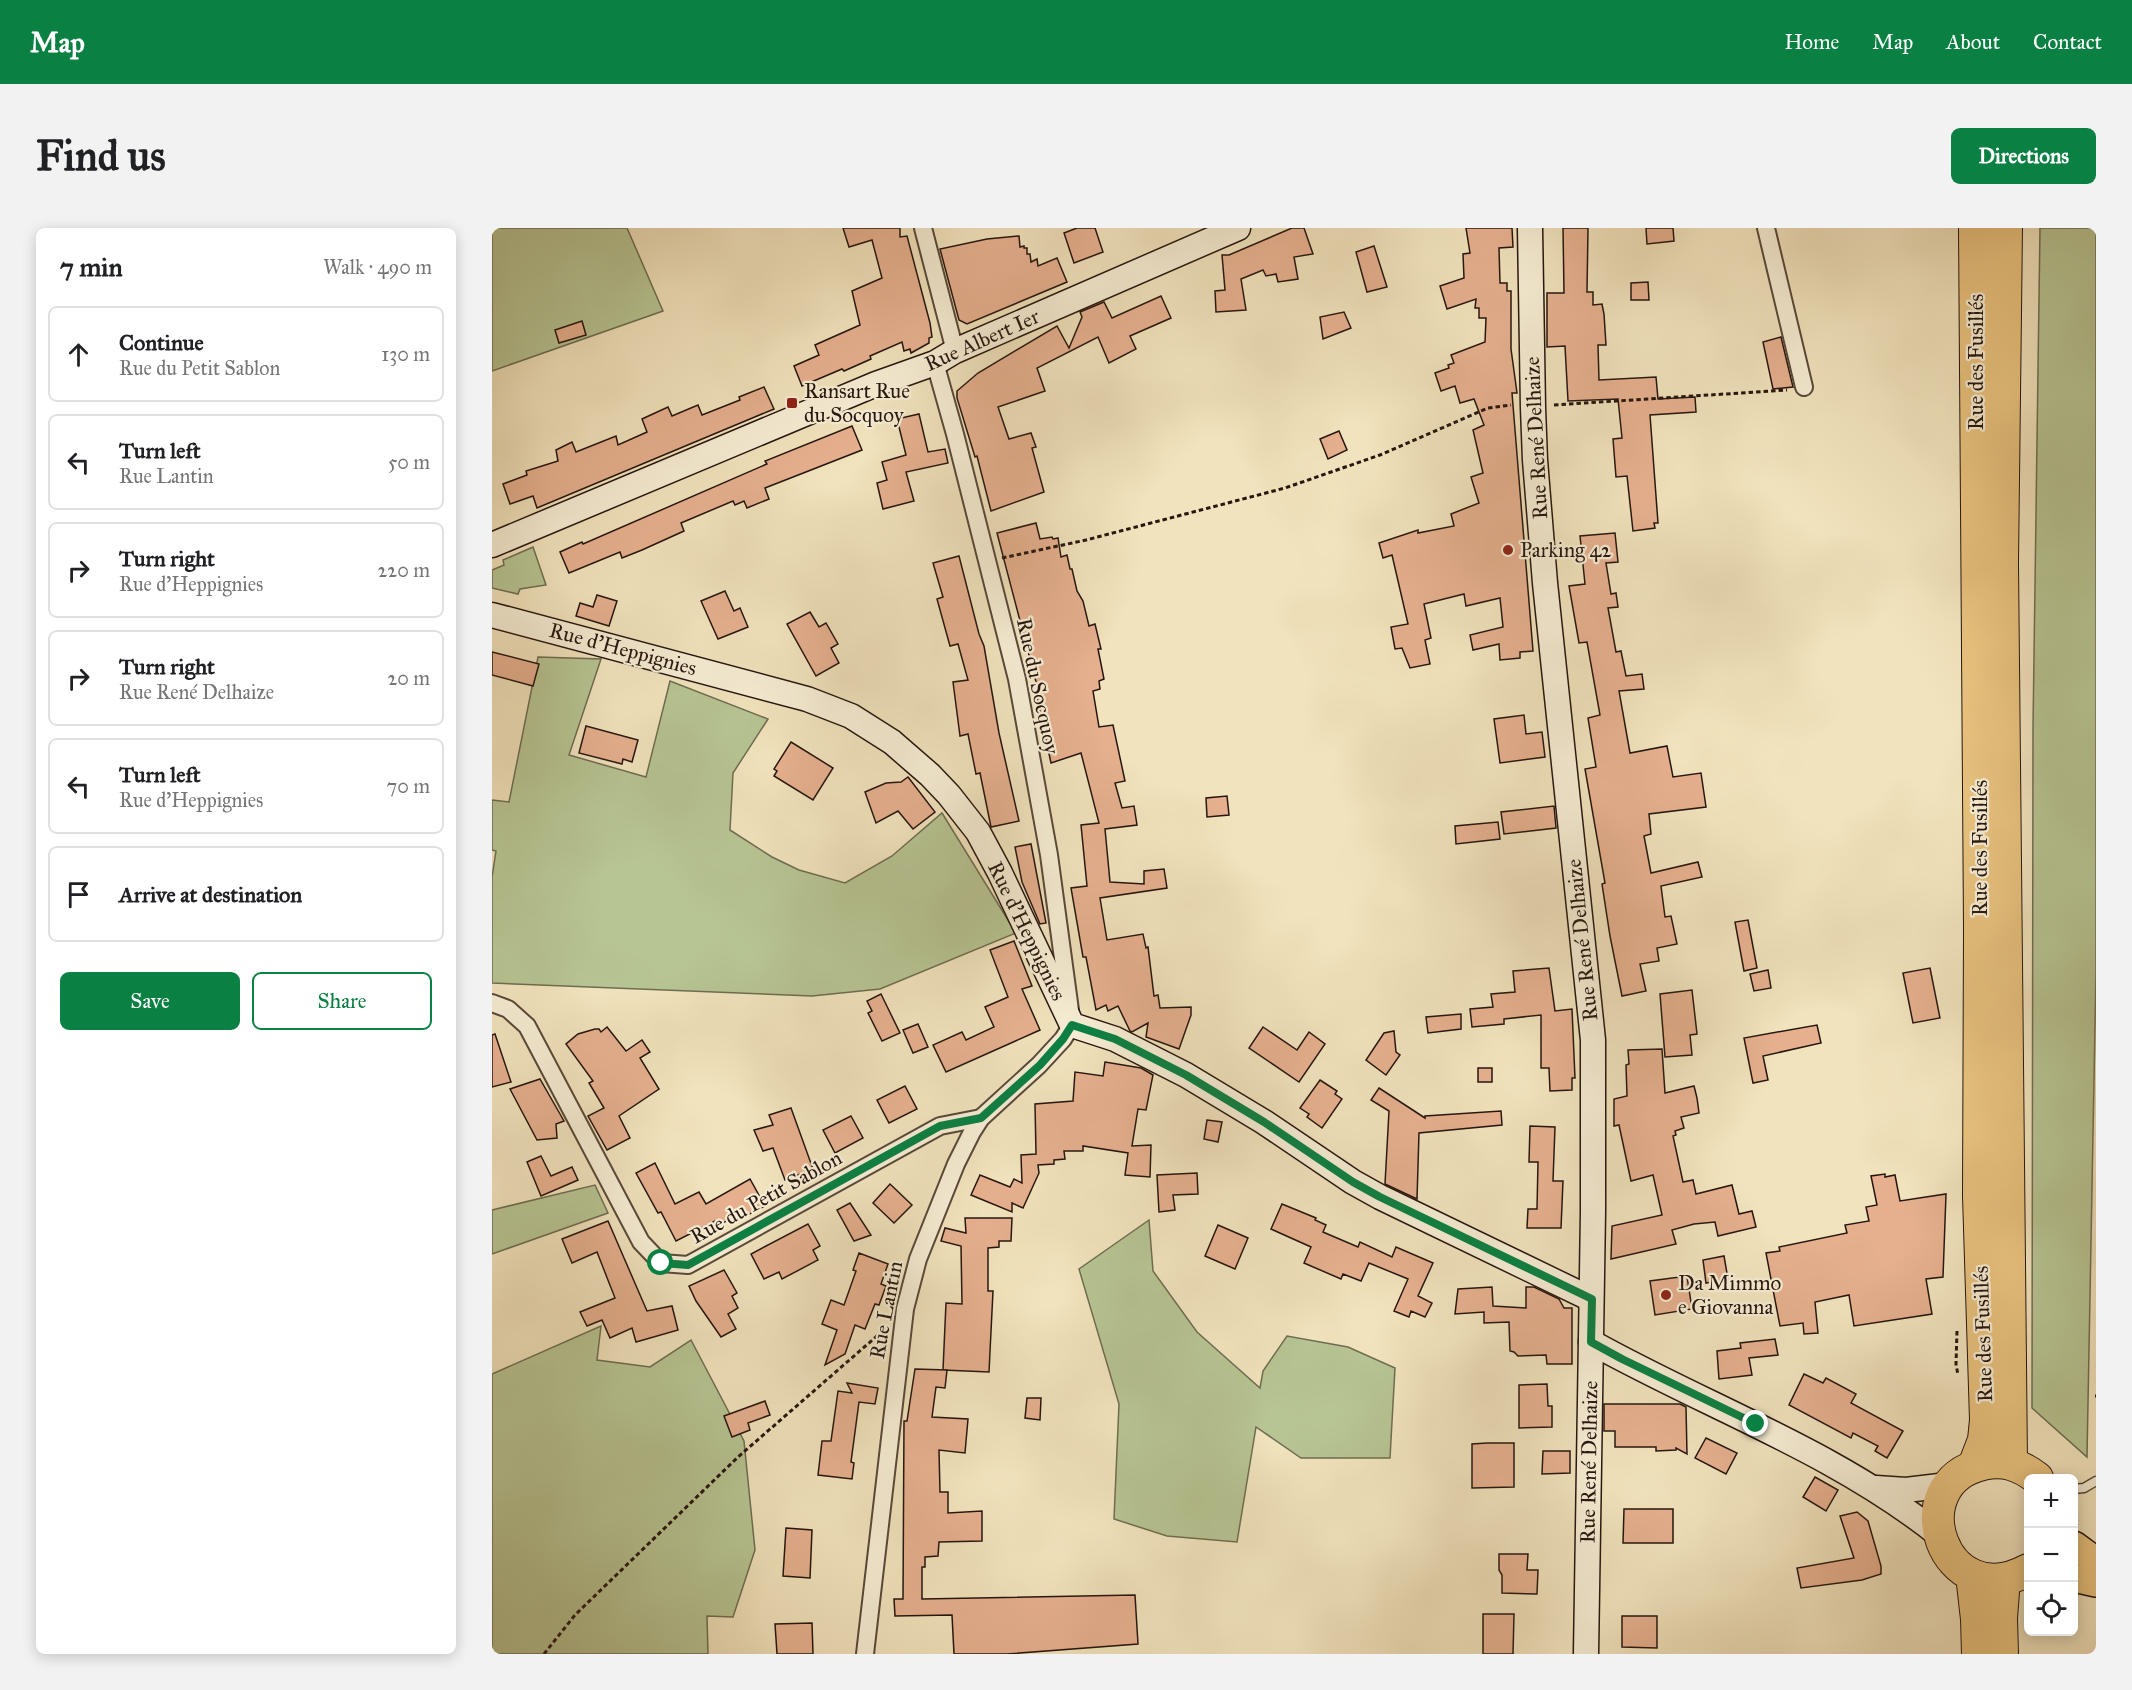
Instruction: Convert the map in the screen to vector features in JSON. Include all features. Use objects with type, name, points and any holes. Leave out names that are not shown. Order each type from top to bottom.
[{"type":"highway","name":"Rue des Fusillés","points":[[1974,1466],[1984,1440],[1986,1420],[1979,1196],[1980,929],[1975,228]]},
{"type":"highway","name":"Rue des Fusillés","points":[[2006,228],[2002,563],[2024,1471]]},
{"type":"highway","points":[[2002,1654],[2001,1618],[2016,1574],[1987,1579],[1972,1575],[1957,1565],[1945,1550],[1939,1535],[1937,1514],[1948,1485],[1974,1466],[1993,1461],[2024,1471]]},
{"type":"highway","points":[[1972,1575],[1978,1654]]},
{"type":"main road","points":[[2078,1579],[2096,1583]]},
{"type":"street","name":"Rue du Socquoy","points":[[923,228],[945,357],[987,562],[1017,679],[1049,855],[1072,1025]]},
{"type":"street","name":"Rue Albert Ier","points":[[492,545],[945,357],[1238,228]]},
{"type":"street","name":"Rue René Delhaize","points":[[1530,228],[1532,404],[1546,595],[1593,1040],[1592,1299],[1586,1654]]},
{"type":"street","points":[[1766,228],[1804,387]]},
{"type":"street","name":"Rue d'Heppignies","points":[[492,615],[807,699],[851,716],[892,742],[930,775],[978,832],[1000,873],[1072,1025],[1115,1039],[1186,1075],[1380,1197],[1592,1299]]},
{"type":"street","name":"Rue du Petit Sablon","points":[[492,1003],[508,1009],[527,1026],[641,1242],[661,1263],[688,1265],[940,1126],[981,1118]]},
{"type":"street","name":"Rue Lantin","points":[[865,1654],[905,1309],[918,1259],[961,1154],[981,1118],[1040,1065],[1072,1025]]},
{"type":"street","points":[[1591,1342],[1808,1450],[1895,1501],[1939,1535]]},
{"type":"street","points":[[1871,1487],[1906,1490],[1948,1485]]},
{"type":"lane","points":[[2084,1488],[2096,1482]]},
{"type":"lane","points":[[2078,1489],[2096,1487]]},
{"type":"path","points":[[987,562],[1086,540],[1255,497],[1357,464],[1488,408],[1643,400],[1804,389],[1804,387]]},
{"type":"path","points":[[544,1654],[575,1615],[738,1456],[905,1309]]},
{"type":"path","points":[[2078,1519],[2082,1551]]},
{"type":"green space","points":[[492,228],[627,228],[663,311],[492,371]]},
{"type":"green space","points":[[2040,228],[2096,228],[2096,973],[2087,1457],[2032,1408],[2033,728]]},
{"type":"green space","points":[[533,547],[546,585],[520,589],[518,594],[492,588],[492,570],[504,565],[503,560]]},
{"type":"green space","points":[[538,657],[601,659],[569,755],[646,777],[670,681],[768,719],[733,773],[730,830],[772,857],[799,870],[845,883],[892,856],[942,813],[1016,933],[880,989],[812,996],[492,983],[492,877],[496,851],[492,850],[492,800],[509,802]]},
{"type":"green space","points":[[595,1185],[608,1213],[492,1254],[492,1210]]},
{"type":"green space","points":[[1149,1220],[1153,1271],[1197,1332],[1260,1388],[1263,1371],[1287,1336],[1348,1347],[1395,1368],[1390,1458],[1301,1458],[1256,1427],[1237,1542],[1167,1536],[1114,1519],[1119,1404],[1079,1269]]},
{"type":"green space","points":[[601,1326],[597,1360],[650,1367],[691,1340],[744,1441],[755,1550],[733,1617],[707,1616],[708,1654],[492,1654],[492,1374]]},
{"type":"building","points":[[843,228],[900,228],[900,237],[907,236],[932,337],[929,338],[929,343],[911,353],[910,349],[904,351],[902,342],[844,371],[842,369],[802,386],[794,366],[819,355],[815,345],[860,325],[852,291],[882,278],[872,240],[849,247]]},
{"type":"building","points":[[1077,228],[1095,228],[1103,252],[1074,263],[1064,233]]},
{"type":"building","points":[[1292,228],[1304,228],[1313,254],[1294,257],[1298,279],[1278,282],[1276,274],[1266,276],[1263,270],[1241,279],[1246,310],[1216,312],[1215,291],[1225,290],[1222,255],[1229,255]]},
{"type":"building","points":[[1466,228],[1512,228],[1513,247],[1499,248],[1500,283],[1507,283],[1507,291],[1511,291],[1511,349],[1517,393],[1512,393],[1533,651],[1520,652],[1520,658],[1500,660],[1499,644],[1473,650],[1470,635],[1503,627],[1500,598],[1466,606],[1464,594],[1424,604],[1431,638],[1425,640],[1430,664],[1410,668],[1402,648],[1395,649],[1391,627],[1408,624],[1392,555],[1383,558],[1379,543],[1418,530],[1418,533],[1454,526],[1451,514],[1479,503],[1471,477],[1483,473],[1473,430],[1484,425],[1474,399],[1460,403],[1455,386],[1441,391],[1435,373],[1449,368],[1448,365],[1454,363],[1451,355],[1485,342],[1486,318],[1479,318],[1479,308],[1475,308],[1476,299],[1447,309],[1440,286],[1464,278],[1463,254],[1470,253]]},
{"type":"building","points":[[1563,228],[1588,228],[1587,292],[1593,292],[1593,305],[1602,304],[1604,314],[1606,345],[1598,345],[1599,380],[1656,377],[1658,399],[1695,397],[1696,412],[1650,415],[1658,523],[1654,523],[1655,528],[1633,531],[1627,476],[1616,477],[1613,439],[1622,438],[1618,399],[1568,401],[1565,346],[1547,347],[1547,293],[1564,293]]},
{"type":"building","points":[[1646,228],[1673,228],[1674,241],[1647,244]]},
{"type":"building","points":[[1019,236],[1020,247],[1027,248],[1031,262],[1037,259],[1038,266],[1057,258],[1067,282],[967,324],[959,320],[940,249],[987,239]]},
{"type":"building","points":[[1374,246],[1387,287],[1367,292],[1356,252]]},
{"type":"building","points":[[1648,282],[1649,300],[1631,300],[1631,283]]},
{"type":"building","points":[[1161,296],[1171,318],[1130,336],[1136,349],[1109,363],[1098,337],[1037,368],[1045,391],[998,407],[1009,439],[1031,433],[1036,447],[1032,448],[1044,492],[991,511],[977,456],[975,457],[957,398],[957,391],[978,373],[1057,326],[1069,348],[1082,317],[1080,312],[1104,302],[1112,318]]},
{"type":"building","points":[[1344,312],[1351,328],[1323,339],[1320,317]]},
{"type":"building","points":[[582,321],[586,335],[559,343],[555,330]]},
{"type":"building","points":[[1781,337],[1793,387],[1773,389],[1763,342]]},
{"type":"building","points":[[764,387],[774,409],[537,508],[533,496],[510,504],[503,484],[527,475],[526,471],[558,461],[556,450],[572,442],[576,452],[616,436],[618,445],[647,432],[642,419],[668,407],[672,416],[698,405],[702,415],[740,400],[739,397]]},
{"type":"building","points":[[919,414],[928,452],[945,449],[948,463],[906,472],[914,501],[883,509],[877,483],[887,480],[882,462],[906,455],[897,419]]},
{"type":"building","points":[[852,426],[862,450],[765,488],[769,499],[747,508],[744,501],[735,505],[733,501],[681,523],[684,531],[642,550],[622,558],[620,552],[569,573],[560,552],[767,464],[765,461]]},
{"type":"building","points":[[1339,431],[1347,450],[1328,459],[1320,439]]},
{"type":"building","points":[[1036,523],[1040,539],[1058,538],[1061,557],[1067,555],[1089,626],[1095,624],[1101,649],[1098,649],[1104,679],[1099,681],[1100,689],[1093,691],[1099,727],[1113,725],[1125,781],[1115,783],[1122,808],[1134,806],[1137,825],[1105,829],[1110,882],[1144,884],[1144,871],[1164,869],[1167,888],[1100,898],[1107,940],[1143,934],[1146,948],[1148,947],[1154,996],[1158,995],[1160,1008],[1191,1007],[1191,1015],[1179,1049],[1146,1037],[1148,1023],[1130,1031],[1118,1006],[1108,1011],[1106,1005],[1096,1010],[1086,957],[1083,957],[1071,888],[1087,886],[1081,825],[1099,823],[1081,753],[1051,763],[1037,698],[1040,697],[997,533]]},
{"type":"building","points":[[1615,533],[1618,562],[1606,563],[1611,594],[1616,593],[1618,607],[1608,608],[1616,652],[1621,651],[1626,676],[1642,674],[1644,689],[1619,691],[1630,753],[1667,746],[1673,777],[1701,773],[1706,807],[1649,814],[1651,834],[1644,836],[1651,873],[1698,862],[1702,877],[1661,886],[1665,917],[1671,916],[1677,944],[1657,948],[1659,961],[1640,964],[1646,991],[1622,996],[1610,936],[1602,884],[1605,883],[1585,769],[1596,767],[1588,718],[1600,715],[1587,642],[1579,643],[1569,586],[1585,584],[1580,536]]},
{"type":"building","points":[[959,556],[984,646],[999,733],[1019,821],[991,827],[980,773],[976,774],[968,734],[960,736],[953,682],[968,680],[958,644],[950,646],[937,599],[943,597],[933,563]]},
{"type":"building","points":[[725,591],[734,611],[740,608],[748,627],[718,639],[701,601]]},
{"type":"building","points":[[597,595],[617,601],[609,626],[576,616],[580,603],[593,607]]},
{"type":"building","points":[[810,612],[819,627],[826,623],[838,644],[831,648],[839,663],[816,676],[787,624]]},
{"type":"building","points":[[492,652],[539,664],[533,686],[492,675]]},
{"type":"building","points":[[1524,715],[1526,734],[1542,732],[1545,757],[1500,763],[1494,719]]},
{"type":"building","points":[[586,726],[638,740],[632,762],[623,759],[622,764],[579,753]]},
{"type":"building","points":[[791,742],[833,768],[813,800],[774,776],[777,771],[774,769]]},
{"type":"building","points":[[908,777],[935,812],[913,829],[898,811],[876,823],[865,792],[886,783],[901,782]]},
{"type":"building","points":[[1227,796],[1229,815],[1207,817],[1206,798]]},
{"type":"building","points":[[1554,806],[1556,828],[1504,834],[1501,812]]},
{"type":"building","points":[[1498,822],[1500,839],[1456,844],[1455,826]]},
{"type":"building","points":[[1031,844],[1046,923],[1040,924],[1022,882],[1015,847]]},
{"type":"building","points":[[1748,920],[1757,968],[1744,971],[1735,922]]},
{"type":"building","points":[[1014,941],[1032,986],[1022,989],[1040,1030],[946,1072],[933,1045],[962,1032],[966,1040],[994,1027],[985,1007],[1008,997],[990,950]]},
{"type":"building","points":[[1549,968],[1555,1011],[1572,1009],[1575,1078],[1572,1078],[1572,1090],[1550,1091],[1549,1068],[1541,1068],[1541,1015],[1504,1019],[1504,1024],[1472,1027],[1470,1009],[1493,1007],[1491,994],[1515,992],[1513,971]]},
{"type":"building","points":[[1930,968],[1940,1018],[1913,1023],[1903,973]]},
{"type":"building","points":[[1768,970],[1771,988],[1754,991],[1750,974]]},
{"type":"building","points":[[1692,990],[1697,1034],[1690,1035],[1692,1055],[1665,1057],[1660,994]]},
{"type":"building","points":[[881,994],[900,1033],[882,1041],[868,1013],[872,1011],[867,1001]]},
{"type":"building","points":[[1461,1014],[1461,1029],[1428,1033],[1426,1017]]},
{"type":"building","points":[[918,1024],[928,1047],[913,1053],[903,1030]]},
{"type":"building","points":[[1817,1025],[1821,1043],[1763,1056],[1768,1080],[1753,1083],[1744,1038]]},
{"type":"building","points":[[607,1027],[626,1051],[642,1040],[650,1052],[640,1058],[659,1089],[619,1116],[630,1138],[607,1150],[588,1116],[604,1108],[589,1083],[593,1081],[566,1044],[578,1034],[595,1029],[601,1032]]},
{"type":"building","points":[[1263,1027],[1297,1050],[1309,1032],[1325,1044],[1299,1082],[1249,1048]]},
{"type":"building","points":[[1394,1031],[1396,1052],[1400,1055],[1386,1075],[1366,1060],[1384,1033]]},
{"type":"building","points":[[495,1034],[511,1082],[492,1087],[492,1035]]},
{"type":"building","points":[[1662,1049],[1665,1093],[1694,1086],[1697,1098],[1699,1113],[1681,1117],[1684,1128],[1675,1131],[1676,1135],[1673,1136],[1683,1182],[1693,1180],[1696,1194],[1732,1185],[1739,1214],[1752,1211],[1756,1227],[1718,1236],[1715,1222],[1694,1224],[1672,1230],[1676,1244],[1611,1259],[1612,1226],[1662,1215],[1653,1175],[1631,1181],[1619,1125],[1614,1126],[1614,1099],[1627,1096],[1628,1050]]},
{"type":"building","points":[[1105,1062],[1141,1068],[1153,1075],[1146,1110],[1138,1109],[1132,1146],[1151,1145],[1150,1177],[1125,1175],[1128,1153],[1083,1146],[1083,1151],[1064,1151],[1065,1159],[1054,1160],[1054,1164],[1038,1165],[1039,1173],[1023,1208],[1012,1203],[1012,1212],[971,1195],[980,1175],[1010,1187],[1014,1179],[1022,1183],[1021,1155],[1036,1154],[1035,1104],[1073,1101],[1075,1072],[1103,1076]]},
{"type":"building","points":[[1478,1068],[1492,1068],[1492,1082],[1478,1082]]},
{"type":"building","points":[[540,1079],[564,1121],[556,1124],[557,1138],[537,1140],[510,1089]]},
{"type":"building","points":[[1320,1080],[1337,1091],[1335,1094],[1342,1099],[1322,1128],[1307,1117],[1309,1114],[1300,1108]]},
{"type":"building","points":[[905,1086],[917,1109],[889,1123],[877,1100]]},
{"type":"building","points":[[1379,1088],[1425,1118],[1425,1116],[1501,1111],[1502,1125],[1419,1133],[1417,1199],[1385,1184],[1389,1111],[1371,1100]]},
{"type":"building","points":[[791,1108],[813,1169],[785,1180],[773,1148],[763,1151],[754,1130],[773,1125],[769,1115]]},
{"type":"building","points":[[851,1116],[863,1138],[835,1153],[823,1130]]},
{"type":"building","points":[[1207,1120],[1222,1122],[1218,1142],[1204,1139]]},
{"type":"building","points":[[1530,1126],[1555,1127],[1553,1181],[1563,1181],[1561,1228],[1527,1228],[1528,1209],[1537,1209],[1538,1162],[1529,1162]]},
{"type":"building","points":[[541,1156],[551,1176],[572,1167],[578,1180],[541,1196],[527,1162]]},
{"type":"building","points":[[655,1163],[675,1204],[699,1192],[706,1204],[750,1179],[765,1206],[738,1220],[736,1216],[717,1226],[715,1221],[676,1241],[636,1173]]},
{"type":"building","points":[[1197,1173],[1198,1194],[1173,1195],[1175,1210],[1159,1212],[1157,1175]]},
{"type":"building","points":[[1885,1174],[1885,1177],[1895,1175],[1900,1201],[1946,1194],[1943,1277],[1926,1279],[1932,1314],[1854,1326],[1849,1295],[1815,1302],[1818,1333],[1804,1334],[1803,1323],[1780,1326],[1766,1253],[1780,1251],[1779,1247],[1847,1233],[1845,1225],[1869,1221],[1866,1207],[1877,1205],[1871,1176]]},
{"type":"building","points":[[890,1184],[912,1205],[894,1223],[873,1203]]},
{"type":"building","points":[[850,1203],[871,1235],[854,1241],[837,1210]]},
{"type":"building","points":[[1282,1204],[1316,1218],[1315,1220],[1326,1225],[1323,1232],[1358,1247],[1360,1242],[1392,1257],[1396,1247],[1433,1263],[1418,1296],[1432,1303],[1425,1317],[1411,1311],[1409,1317],[1394,1311],[1408,1279],[1369,1263],[1361,1281],[1343,1274],[1341,1279],[1304,1263],[1311,1247],[1271,1229]]},
{"type":"building","points":[[965,1218],[1012,1218],[1011,1241],[999,1241],[999,1247],[988,1248],[988,1291],[993,1291],[989,1372],[943,1370],[946,1303],[962,1304],[961,1246],[941,1241],[945,1228],[966,1233]]},
{"type":"building","points":[[608,1221],[647,1311],[672,1306],[678,1330],[636,1342],[632,1328],[610,1338],[602,1320],[587,1326],[580,1312],[615,1298],[597,1252],[572,1263],[562,1239]]},
{"type":"building","points":[[808,1224],[820,1246],[813,1250],[818,1260],[782,1279],[779,1272],[764,1279],[751,1254]]},
{"type":"building","points":[[1218,1225],[1248,1238],[1235,1269],[1205,1256]]},
{"type":"building","points":[[859,1253],[888,1264],[881,1284],[886,1286],[879,1305],[875,1304],[865,1329],[855,1325],[845,1354],[825,1365],[837,1330],[822,1324],[831,1300],[844,1305],[856,1271],[853,1270]]},
{"type":"building","points":[[1724,1256],[1728,1279],[1706,1283],[1703,1260]]},
{"type":"building","points":[[724,1270],[737,1293],[732,1296],[738,1308],[728,1314],[736,1329],[721,1337],[696,1301],[689,1286]]},
{"type":"building","name":"Da Mimmo e Giovanna","points":[[1687,1276],[1692,1309],[1655,1315],[1650,1281]]},
{"type":"building","points":[[1492,1287],[1493,1306],[1526,1308],[1526,1287],[1534,1287],[1559,1299],[1564,1308],[1572,1308],[1572,1364],[1547,1364],[1546,1355],[1518,1356],[1510,1351],[1509,1322],[1484,1323],[1484,1312],[1455,1314],[1458,1289]]},
{"type":"building","points":[[1775,1339],[1778,1355],[1749,1358],[1752,1375],[1719,1379],[1717,1351],[1741,1348],[1740,1343]]},
{"type":"building","points":[[915,1369],[947,1370],[945,1388],[936,1387],[932,1417],[968,1419],[965,1453],[939,1450],[940,1492],[948,1492],[948,1513],[982,1511],[982,1541],[939,1542],[938,1556],[925,1557],[925,1567],[922,1567],[922,1599],[1135,1595],[1138,1644],[1007,1654],[954,1654],[952,1615],[895,1616],[894,1599],[903,1599],[904,1421],[907,1421]]},
{"type":"building","points":[[1804,1374],[1823,1383],[1826,1378],[1856,1394],[1851,1403],[1903,1431],[1887,1458],[1875,1451],[1878,1446],[1853,1433],[1851,1438],[1789,1405]]},
{"type":"building","points":[[847,1383],[878,1388],[875,1404],[859,1402],[851,1462],[854,1463],[852,1479],[818,1475],[822,1441],[831,1441],[838,1391],[852,1393]]},
{"type":"building","points":[[1547,1384],[1548,1406],[1552,1406],[1552,1427],[1519,1428],[1519,1385]]},
{"type":"building","points":[[1027,1398],[1041,1398],[1040,1420],[1025,1418]]},
{"type":"building","points":[[765,1401],[770,1415],[748,1423],[750,1430],[732,1437],[724,1416]]},
{"type":"building","points":[[1604,1404],[1680,1404],[1686,1407],[1687,1454],[1676,1448],[1676,1450],[1656,1451],[1656,1447],[1615,1447],[1615,1431],[1604,1431]]},
{"type":"building","points":[[1706,1438],[1737,1453],[1726,1474],[1695,1458]]},
{"type":"building","points":[[1514,1443],[1514,1487],[1472,1488],[1472,1444]]},
{"type":"building","points":[[1543,1451],[1570,1451],[1570,1473],[1542,1474]]},
{"type":"building","points":[[1815,1477],[1838,1490],[1826,1511],[1803,1497]]},
{"type":"building","points":[[1624,1509],[1673,1509],[1673,1543],[1623,1543]]},
{"type":"building","points":[[1857,1512],[1868,1521],[1881,1566],[1881,1574],[1862,1580],[1801,1588],[1797,1568],[1854,1558],[1840,1516]]},
{"type":"building","points":[[786,1528],[812,1530],[810,1578],[783,1576]]},
{"type":"building","points":[[1499,1554],[1528,1554],[1527,1570],[1538,1570],[1537,1594],[1502,1593]]},
{"type":"building","points":[[1483,1614],[1514,1614],[1513,1654],[1483,1654]]},
{"type":"building","points":[[1622,1616],[1657,1616],[1657,1648],[1622,1647]]},
{"type":"building","points":[[812,1623],[813,1654],[777,1654],[775,1624]]},
{"type":"place","name":"Ransart Rue du Socquoy","points":[[792,403]]},
{"type":"place","name":"Parking 42","points":[[1508,550]]},
{"type":"place","name":"Da Mimmo e Giovanna","points":[[1666,1295]]},
{"type":"route","points":[[661,1263],[688,1265],[940,1126],[981,1118],[1040,1065],[1072,1025],[1115,1039],[1186,1075],[1380,1197],[1592,1299],[1591,1342],[1756,1424]]}]
